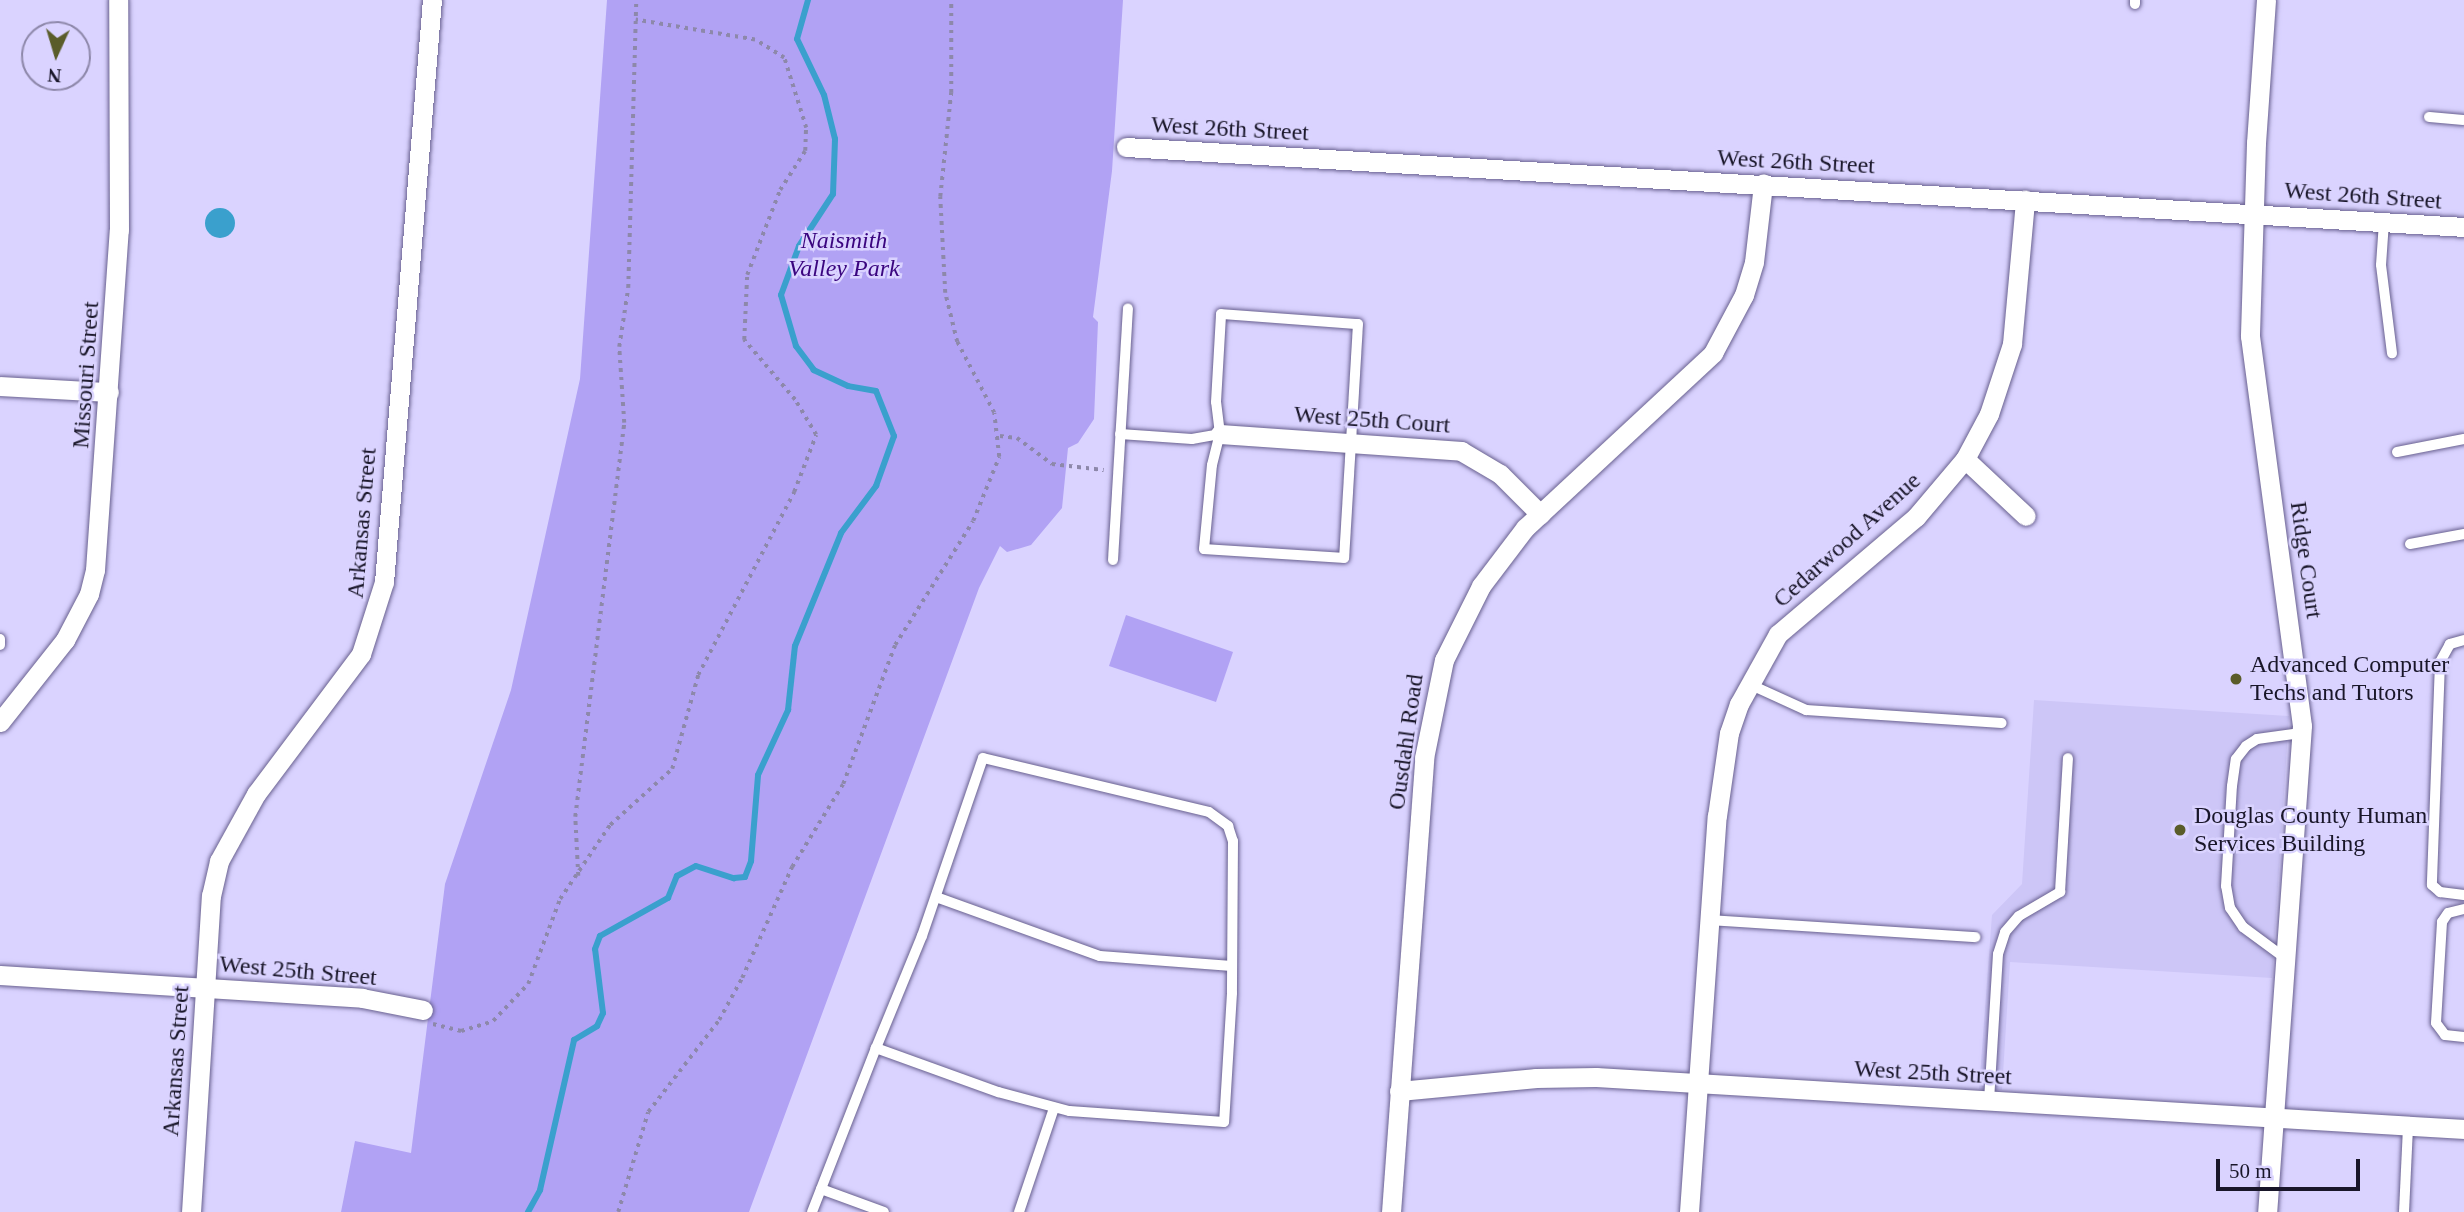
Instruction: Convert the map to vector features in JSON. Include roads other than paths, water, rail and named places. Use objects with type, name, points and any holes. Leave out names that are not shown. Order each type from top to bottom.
[{"type":"street","name":"Missouri Street","points":[[2,715],[65,640],[89,594],[100,540],[119,230],[118,0]]},
{"type":"street","name":"Arkansas Street","points":[[191,1212],[211,896],[223,851],[256,794],[346,680],[379,610],[399,366],[412,267],[432,0]]},
{"type":"street","name":"Ridge Court","points":[[2266,0],[2252,214],[2250,336],[2297,668],[2301,733],[2267,1212]]},
{"type":"street","name":"West 26th Street","points":[[1126,147],[2464,227]]},
{"type":"street","name":"Ousdahl Road","points":[[1391,1212],[1424,758],[1433,699],[1444,660],[1481,586],[1540,514],[1713,353],[1744,295],[1754,262],[1763,184]]},
{"type":"street","name":"Cedarwood Avenue","points":[[1689,1212],[1723,758],[1749,684],[1765,654],[1796,615],[1916,517],[1965,459],[2002,382],[2012,344],[2025,200]]},
{"type":"street","points":[[0,386],[109,392]]},
{"type":"street","name":"West 25th Court","points":[[1220,434],[1461,451],[1500,474],[1540,514]]},
{"type":"street","points":[[1965,459],[2026,516]]},
{"type":"street","name":"West 25th Street","points":[[0,975],[362,998],[423,1010]]},
{"type":"street","name":"West 25th Street","points":[[1399,1091],[1536,1078],[1698,1084],[2464,1129]]},
{"type":"lane","points":[[2429,117],[2464,120]]},
{"type":"lane","points":[[2384,222],[2381,265],[2392,354]]},
{"type":"lane","points":[[1113,560],[1128,308]]},
{"type":"lane","points":[[1221,314],[1358,324],[1344,558],[1204,549],[1212,465],[1220,434],[1216,402],[1221,314]]},
{"type":"lane","points":[[1120,434],[1192,439],[1220,434]]},
{"type":"lane","points":[[2397,452],[2464,439]]},
{"type":"lane","points":[[2410,544],[2464,534]]},
{"type":"lane","points":[[0,639],[0,645]]},
{"type":"lane","points":[[2464,640],[2450,644],[2440,662],[2432,885],[2440,892],[2464,895]]},
{"type":"lane","points":[[1749,684],[1806,710],[2002,723]]},
{"type":"lane","points":[[2285,958],[2243,927],[2230,908],[2226,886],[2232,786],[2236,759],[2246,747],[2258,739],[2301,733]]},
{"type":"lane","points":[[812,1212],[876,1048],[936,897],[983,758],[1221,817],[1233,841],[1232,966],[1224,1122],[1054,1108],[876,1048]]},
{"type":"lane","points":[[1989,1101],[1998,954],[2005,932],[2020,916],[2060,892],[2068,758]]},
{"type":"lane","points":[[936,897],[1100,956],[1232,966]]},
{"type":"lane","points":[[2464,909],[2448,914],[2442,922],[2436,1023],[2445,1035],[2464,1037]]},
{"type":"lane","points":[[1710,920],[1975,937]]},
{"type":"lane","points":[[1019,1212],[1054,1108]]},
{"type":"lane","points":[[2404,1212],[2408,1126]]},
{"type":"lane","points":[[821,1189],[884,1212]]},
{"type":"water","points":[[220,208],[231,212],[235,223],[231,234],[220,238],[209,234],[205,223],[209,212]]},
{"type":"waterway","points":[[528,1212],[540,1190],[574,1040],[597,1026],[603,1013],[595,949],[600,936],[668,898],[677,876],[696,866],[734,878],[745,877],[751,861],[758,775],[788,710],[795,646],[841,533],[876,486],[894,436],[876,391],[848,386],[814,370],[796,346],[781,295],[799,246],[833,194],[835,139],[824,95],[797,39],[808,0]]},
{"type":"place","name":"Advanced Computer Techs and Tutors","points":[[2236,679]]},
{"type":"place","name":"Douglas County Human Services Building","points":[[2180,830]]},
{"type":"park label","name":"Naismith Valley Park","points":[[844,255]]}]
